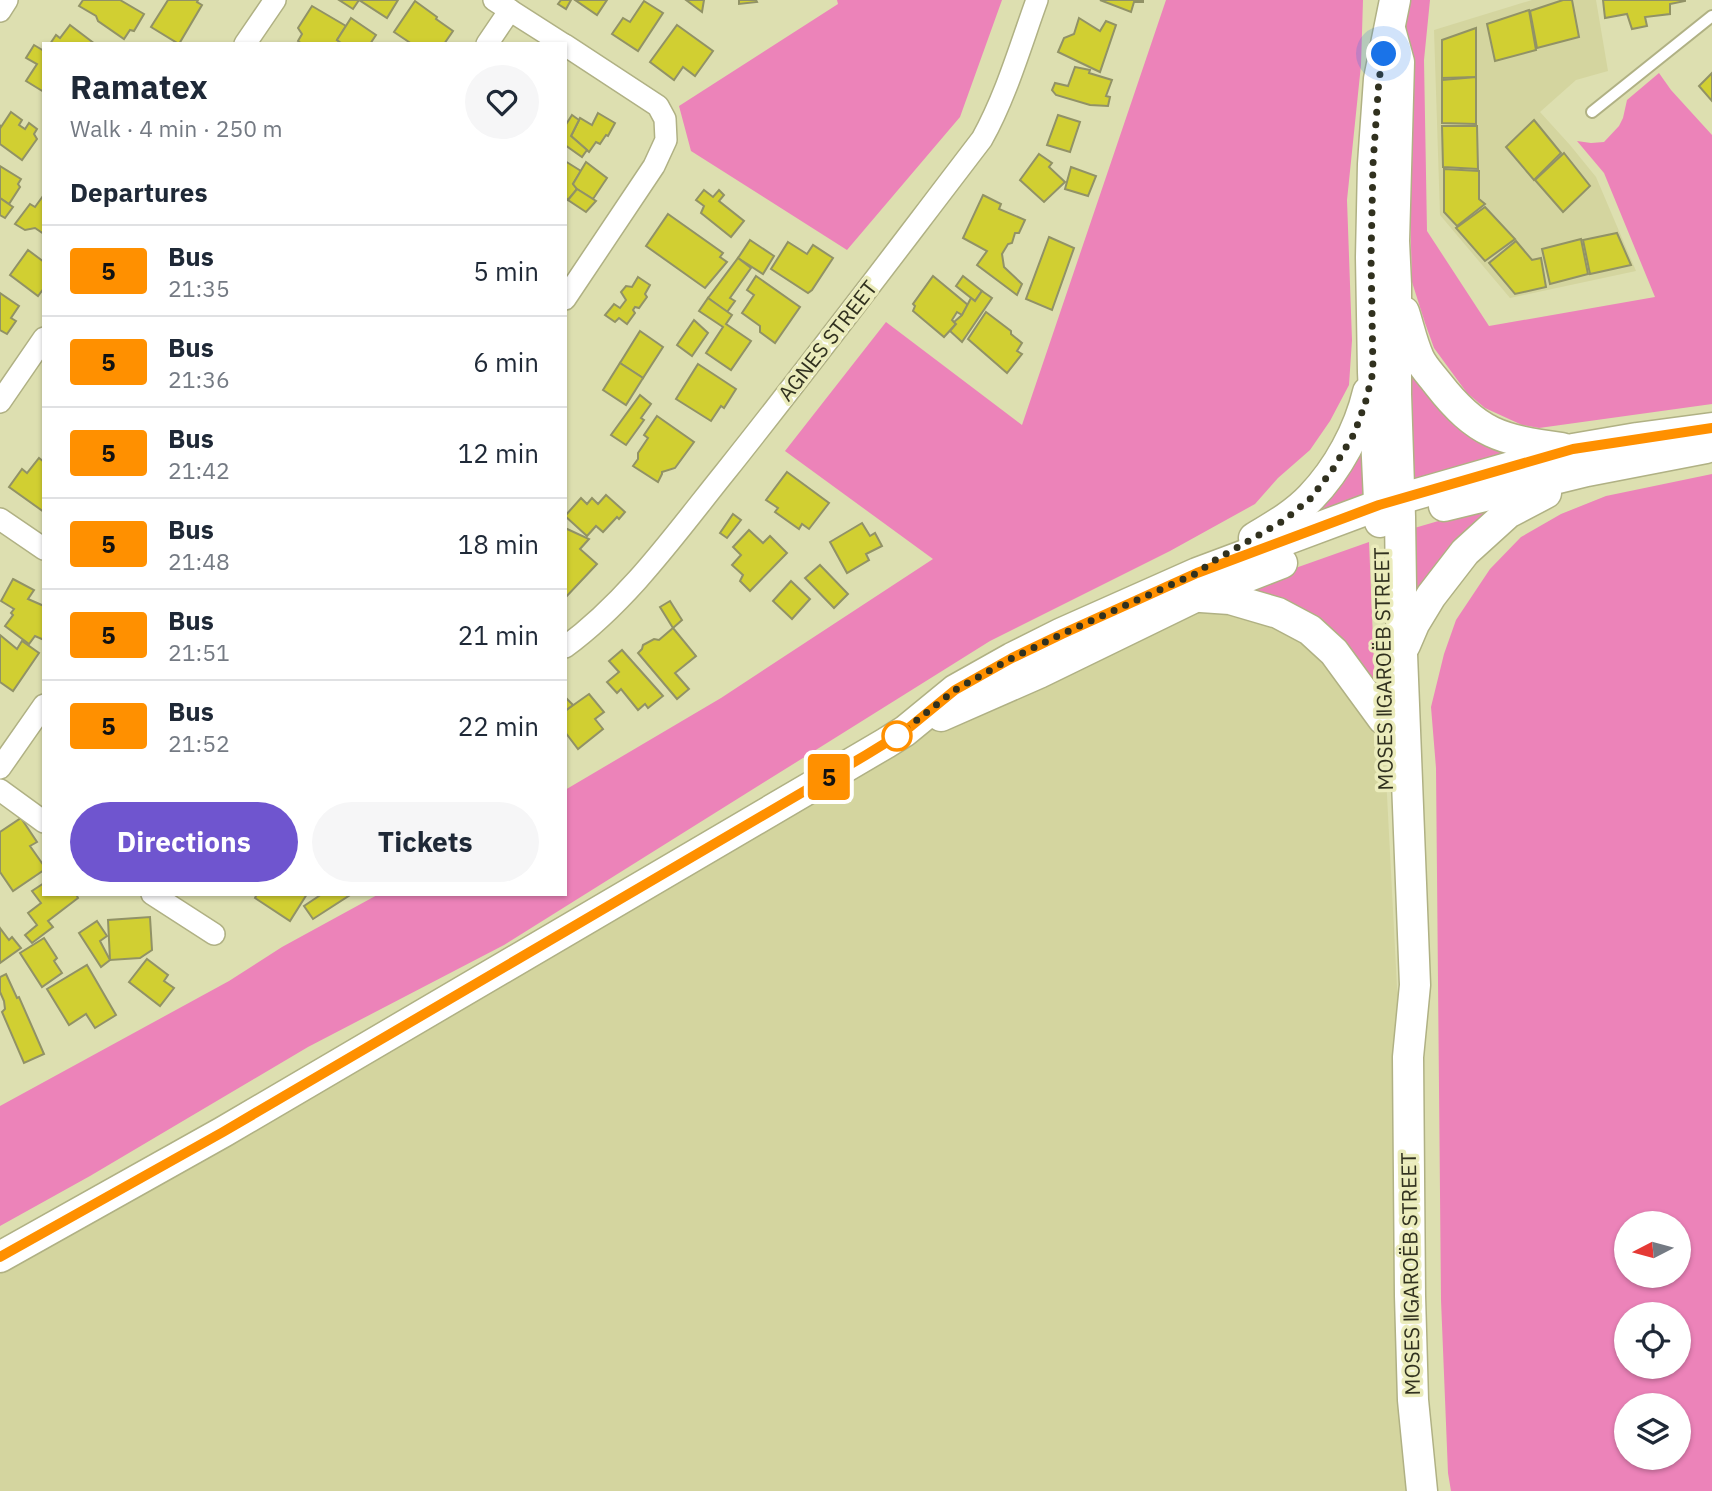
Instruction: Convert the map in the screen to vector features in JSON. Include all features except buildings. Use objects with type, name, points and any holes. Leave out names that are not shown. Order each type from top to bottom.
[{"type":"main road","name":"MOSES ǁGAROËB STREET","points":[[1395,0],[1379,79],[1373,164],[1373,372],[1390,511],[1402,654],[1415,985],[1408,1057],[1413,1400],[1422,1491]]},
{"type":"main road","name":"MOSES ǁGAROËB STREET","points":[[1390,29],[1399,62],[1394,241],[1396,394],[1383,719],[1397,987],[1408,1057]]},
{"type":"main road","points":[[1396,285],[1419,360],[1470,420],[1496,435],[1580,460],[1712,447]]},
{"type":"main road","points":[[1196,585],[1212,562],[1283,521],[1311,498],[1354,434],[1373,372]]},
{"type":"main road","points":[[0,1257],[235,1125],[905,731],[955,690],[1012,658],[1062,634],[1390,511],[1580,460],[1637,438],[1712,428]]},
{"type":"main road","points":[[1402,654],[1414,624],[1465,552],[1508,513],[1580,460]]},
{"type":"main road","points":[[1196,585],[1230,599],[1278,613],[1310,630],[1334,652],[1383,719]]},
{"type":"street","points":[[0,11],[7,0]]},
{"type":"street","points":[[246,42],[275,0]]},
{"type":"street","name":"AGNES STREET","points":[[567,646],[587,631],[640,578],[799,380],[982,139],[999,106],[1037,0]]},
{"type":"street","points":[[488,42],[502,5],[561,42]]},
{"type":"street","points":[[567,46],[658,106],[665,119],[666,129],[666,140],[654,166],[567,296]]},
{"type":"street","points":[[0,402],[42,341]]},
{"type":"street","points":[[0,519],[42,548]]},
{"type":"street","points":[[0,768],[42,708]]},
{"type":"street","points":[[0,790],[42,821]]},
{"type":"street","points":[[155,896],[214,934]]},
{"type":"lane","points":[[1592,112],[1712,16]]},
{"type":"shaded area","points":[[837,0],[1002,0],[960,117],[847,250],[691,151],[679,106],[838,4]]},
{"type":"shaded area","points":[[1166,0],[1363,0],[1361,65],[1347,200],[1352,340],[1349,385],[1330,421],[1310,450],[1278,478],[1255,504],[1170,551],[990,641],[504,945],[308,1047],[0,1226],[0,1106],[229,981],[282,947],[375,896],[567,896],[567,789],[721,698],[933,559],[785,451],[886,322],[1022,425]]},
{"type":"shaded area","points":[[1409,0],[1430,0],[1424,60],[1427,231],[1489,326],[1655,297],[1604,173],[1577,141],[1604,142],[1619,126],[1627,100],[1659,73],[1712,135],[1712,404],[1539,428],[1522,425],[1485,408],[1467,393],[1434,348],[1412,282],[1405,26]]},
{"type":"shaded area","points":[[1532,0],[1596,0],[1608,71],[1576,80],[1540,112],[1596,177],[1636,271],[1510,298],[1440,215],[1434,30]]},
{"type":"shaded area","points":[[1408,363],[1514,454],[1409,486]]},
{"type":"shaded area","points":[[1366,438],[1371,499],[1296,525]]},
{"type":"shaded area","points":[[1712,474],[1712,1491],[1451,1491],[1448,1473],[1441,1300],[1436,768],[1431,707],[1444,654],[1456,620],[1490,569],[1521,537],[1561,514],[1606,496]]},
{"type":"shaded area","points":[[1500,503],[1410,611],[1411,529]]},
{"type":"shaded area","points":[[1369,542],[1375,687],[1233,590]]},
{"type":"shaded area","points":[[1195,597],[1278,613],[1383,719],[1397,987],[1408,1057],[1422,1491],[0,1491],[0,1252],[886,743]]},
{"type":"bus line","name":"5","points":[[0,1257],[223,1132],[866,755],[905,731],[955,690],[1012,658],[1197,573],[1379,505],[1573,449],[1712,428]]},
{"type":"route","points":[[897,736],[955,690],[1012,658],[1197,573],[1283,521],[1311,498],[1333,469],[1354,434],[1373,372],[1373,164],[1379,79],[1384,54]]}]
